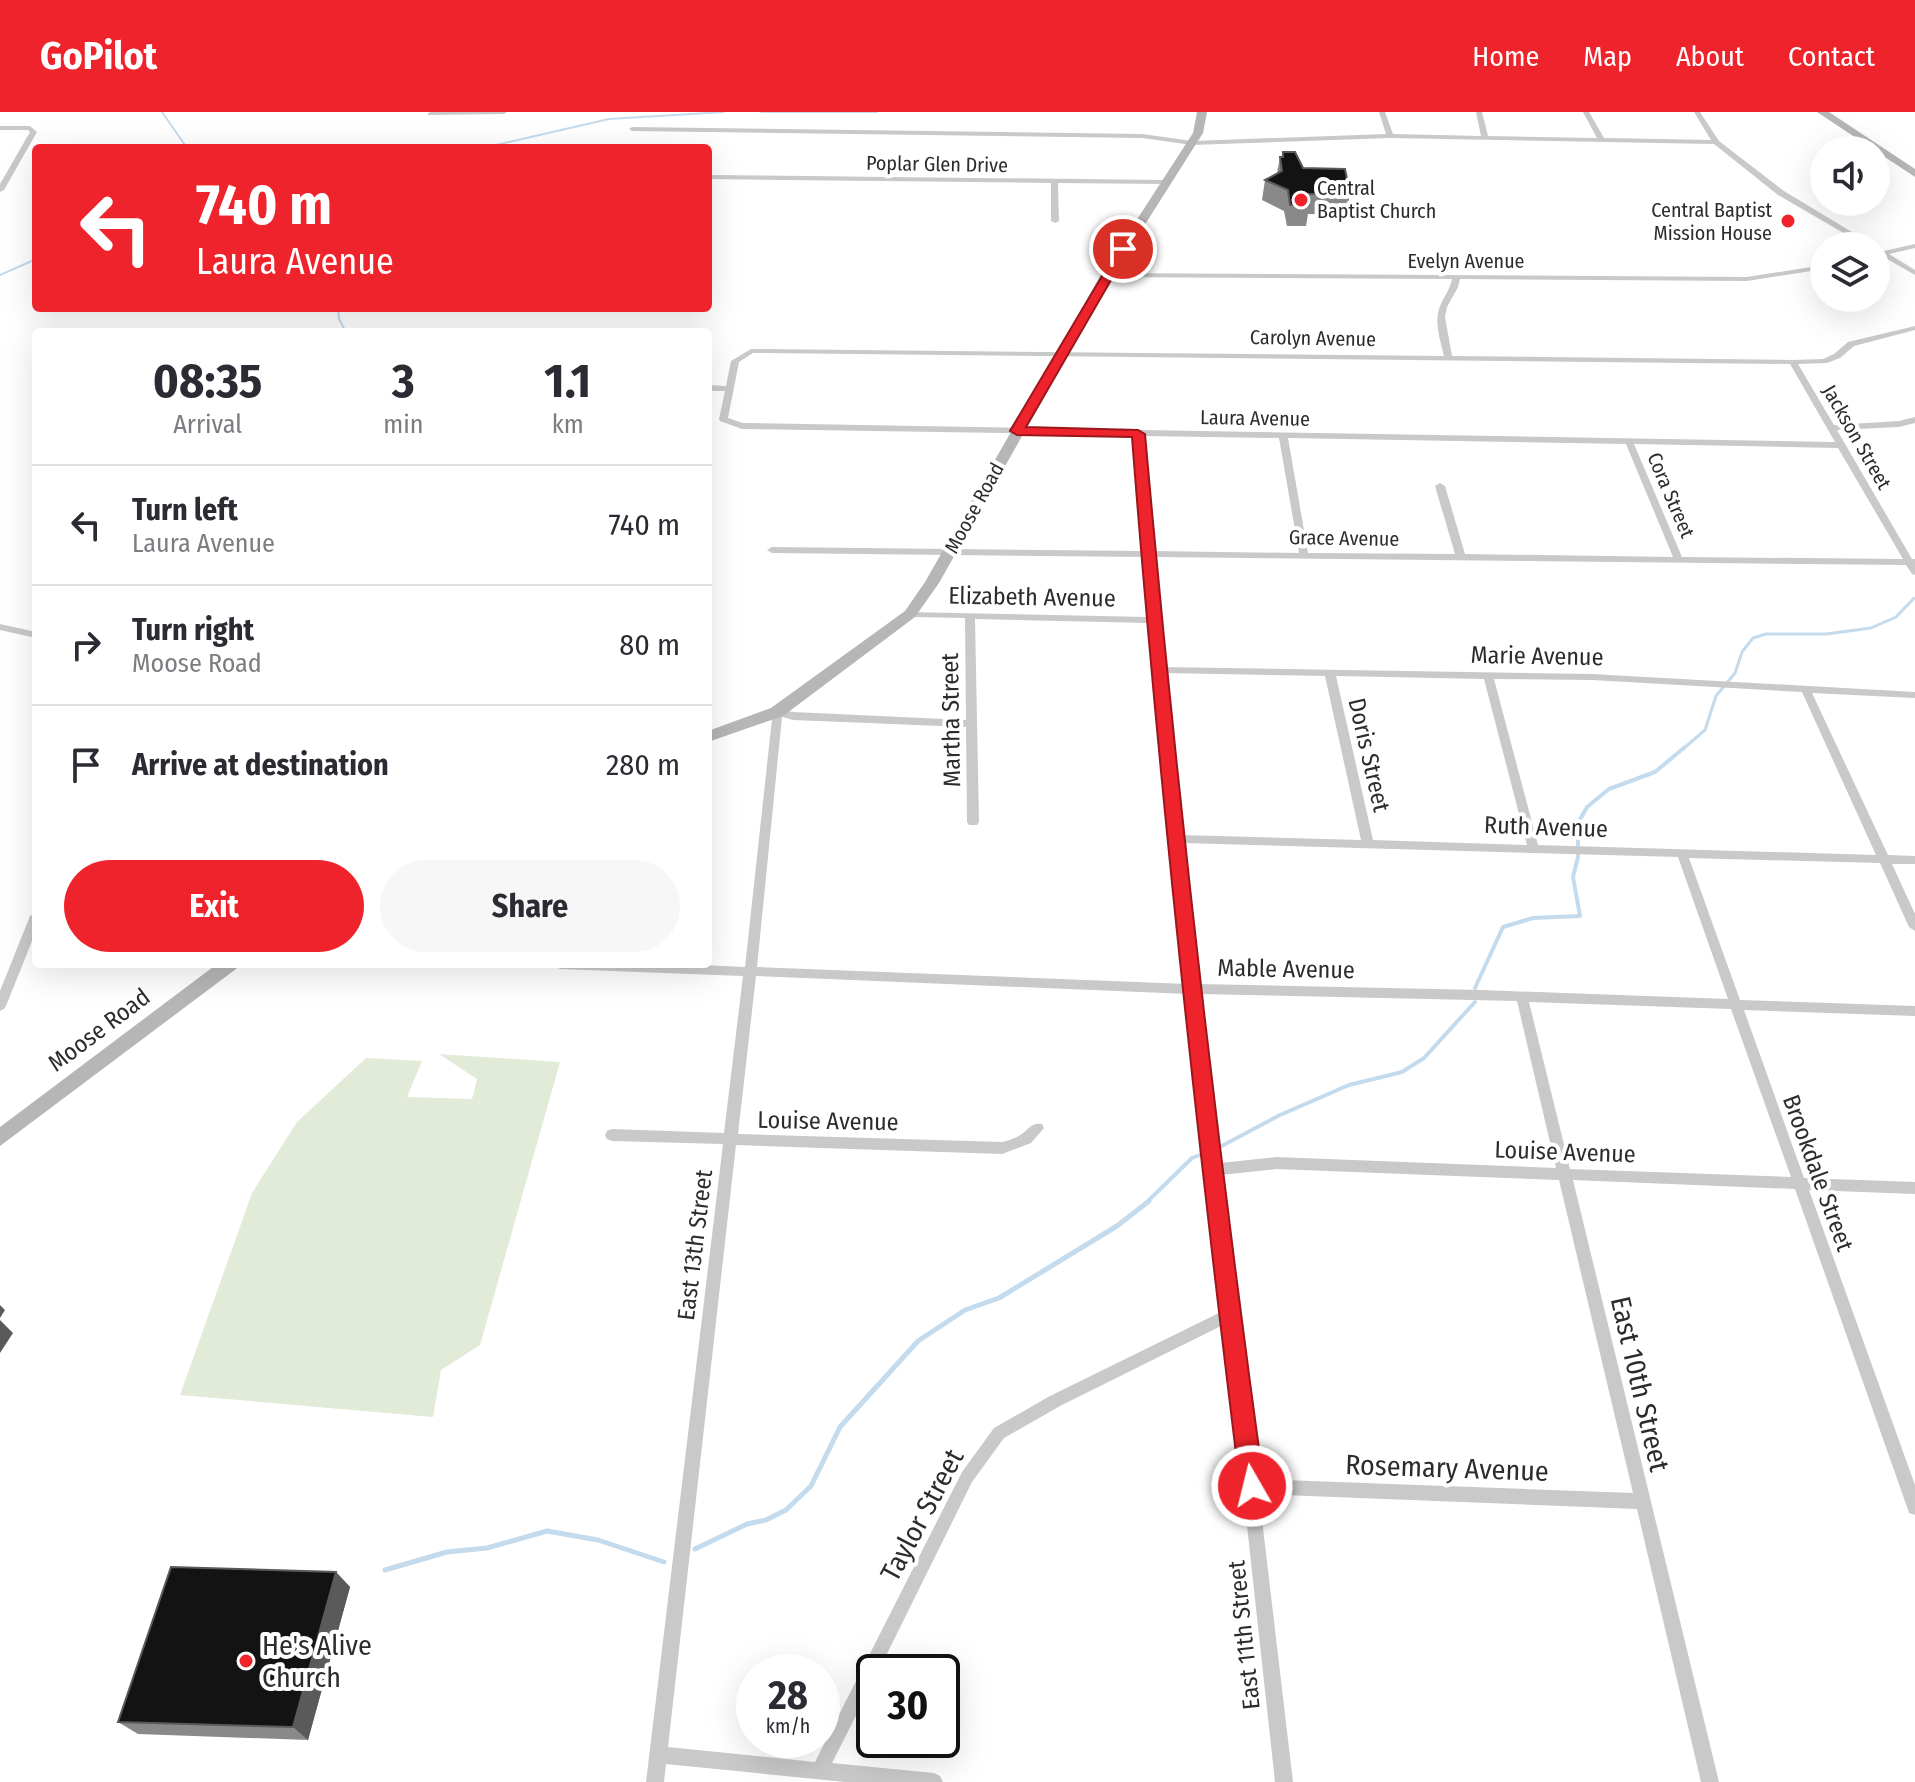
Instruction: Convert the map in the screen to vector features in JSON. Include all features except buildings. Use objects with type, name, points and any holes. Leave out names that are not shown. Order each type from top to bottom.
[{"type":"street","points":[[431,113],[504,112]]},
{"type":"street","name":"Moose Road","points":[[712,736],[777,712],[910,614],[1107,275],[1198,133],[1202,112]]},
{"type":"street","points":[[1382,112],[1390,136]]},
{"type":"street","points":[[1479,112],[1485,137]]},
{"type":"street","points":[[1586,112],[1601,139]]},
{"type":"street","points":[[1697,112],[1716,142],[1781,193],[1847,232]]},
{"type":"street","points":[[1822,112],[1915,174]]},
{"type":"street","points":[[0,128],[30,128],[34,132],[0,190]]},
{"type":"street","points":[[632,129],[1142,136],[1192,143],[1390,136],[1716,142]]},
{"type":"street","name":"Poplar Glen Drive","points":[[712,177],[1165,182]]},
{"type":"street","points":[[1054,181],[1055,221]]},
{"type":"street","points":[[1890,251],[1915,246]]},
{"type":"street","points":[[1890,259],[1915,273]]},
{"type":"street","name":"Evelyn Avenue","points":[[1107,275],[1747,279],[1810,269]]},
{"type":"street","points":[[1448,357],[1441,324],[1442,309],[1456,287],[1456,277]]},
{"type":"street","name":"Carolyn Avenue","points":[[729,389],[735,361],[751,351],[1793,362],[1824,361],[1837,356],[1851,344],[1915,328]]},
{"type":"street","name":"Jackson Street","points":[[1793,362],[1913,565]]},
{"type":"street","points":[[712,388],[729,389]]},
{"type":"street","name":"Laura Avenue","points":[[729,389],[723,419],[742,426],[1630,444],[1840,445]]},
{"type":"street","points":[[1832,428],[1899,424],[1915,420]]},
{"type":"street","name":"East 11th Street","points":[[1138,434],[1157,670],[1284,1782]]},
{"type":"street","points":[[1283,436],[1304,556]]},
{"type":"street","name":"Cora Street","points":[[1630,444],[1679,560]]},
{"type":"street","points":[[1440,486],[1461,557]]},
{"type":"street","name":"Grace Avenue","points":[[772,550],[1913,565]]},
{"type":"street","name":"Elizabeth Avenue","points":[[910,614],[1152,620]]},
{"type":"street","name":"Martha Street","points":[[970,616],[973,822]]},
{"type":"street","points":[[0,627],[32,634]]},
{"type":"street","name":"Marie Avenue","points":[[1157,670],[1488,675],[1717,683],[1915,695]]},
{"type":"street","name":"Doris Street","points":[[1330,674],[1368,845]]},
{"type":"street","points":[[1488,675],[1533,848]]},
{"type":"street","points":[[1806,690],[1915,927]]},
{"type":"street","points":[[777,712],[793,716],[970,724]]},
{"type":"street","name":"East 13th Street","points":[[655,1782],[750,972],[777,712]]},
{"type":"street","name":"Ruth Avenue","points":[[1176,839],[1915,860]]},
{"type":"street","name":"Brookdale Street","points":[[1682,853],[1915,1507]]},
{"type":"street","points":[[0,1006],[32,926]]},
{"type":"street","name":"Moose Road","points":[[0,1138],[225,968]]},
{"type":"street","name":"Mable Avenue","points":[[655,968],[1194,989],[1915,1011]]},
{"type":"street","name":"East 10th Street","points":[[1522,997],[1710,1782]]},
{"type":"street","name":"Louise Avenue","points":[[612,1135],[1002,1148],[1026,1139],[1037,1128]]},
{"type":"street","name":"Louise Avenue","points":[[1212,1165],[1276,1163],[1915,1188]]},
{"type":"street","name":"Taylor Street","points":[[820,1770],[967,1477],[999,1433],[1055,1401],[1229,1315]]},
{"type":"street","name":"Rosemary Avenue","points":[[1252,1486],[1641,1501]]},
{"type":"street","points":[[658,1755],[934,1782]]},
{"type":"green space","points":[[439,1054],[560,1062],[480,1345],[441,1370],[433,1417],[180,1395],[252,1193],[297,1122],[366,1058],[422,1061],[407,1097],[472,1099],[477,1079]]},
{"type":"waterway","points":[[162,112],[184,144]]},
{"type":"waterway","points":[[500,144],[609,119],[724,112]]},
{"type":"waterway","points":[[761,112],[877,112]]},
{"type":"waterway","points":[[0,275],[32,261]]},
{"type":"waterway","points":[[338,312],[344,328]]},
{"type":"waterway","points":[[1683,749],[1705,730],[1716,696],[1735,673],[1742,652],[1753,638],[1766,634],[1826,634],[1871,628],[1896,617],[1914,598]]},
{"type":"waterway","points":[[1475,988],[1503,927],[1533,918],[1580,916],[1573,877],[1578,857],[1578,823],[1587,807],[1609,789],[1655,772],[1685,747]]},
{"type":"waterway","points":[[1216,1149],[1280,1115],[1349,1085],[1402,1072],[1424,1058],[1475,1002]]},
{"type":"waterway","points":[[1146,1203],[1192,1158],[1208,1152]]},
{"type":"waterway","points":[[695,1549],[747,1524],[766,1520],[786,1510],[811,1486],[840,1427],[918,1341],[965,1310],[999,1298],[1117,1226],[1149,1201]]},
{"type":"waterway","points":[[385,1570],[447,1552],[487,1548],[547,1531],[598,1540],[664,1562]]},
{"type":"place","name":"Central Baptist Church","points":[[1301,200]]},
{"type":"place","name":"Central Baptist Mission House","points":[[1788,221]]},
{"type":"place","name":"He's Alive Church","points":[[246,1661]]},
{"type":"route","points":[[1123,249],[1017,431],[1138,434],[1160,698],[1226,1286],[1252,1486]]}]
